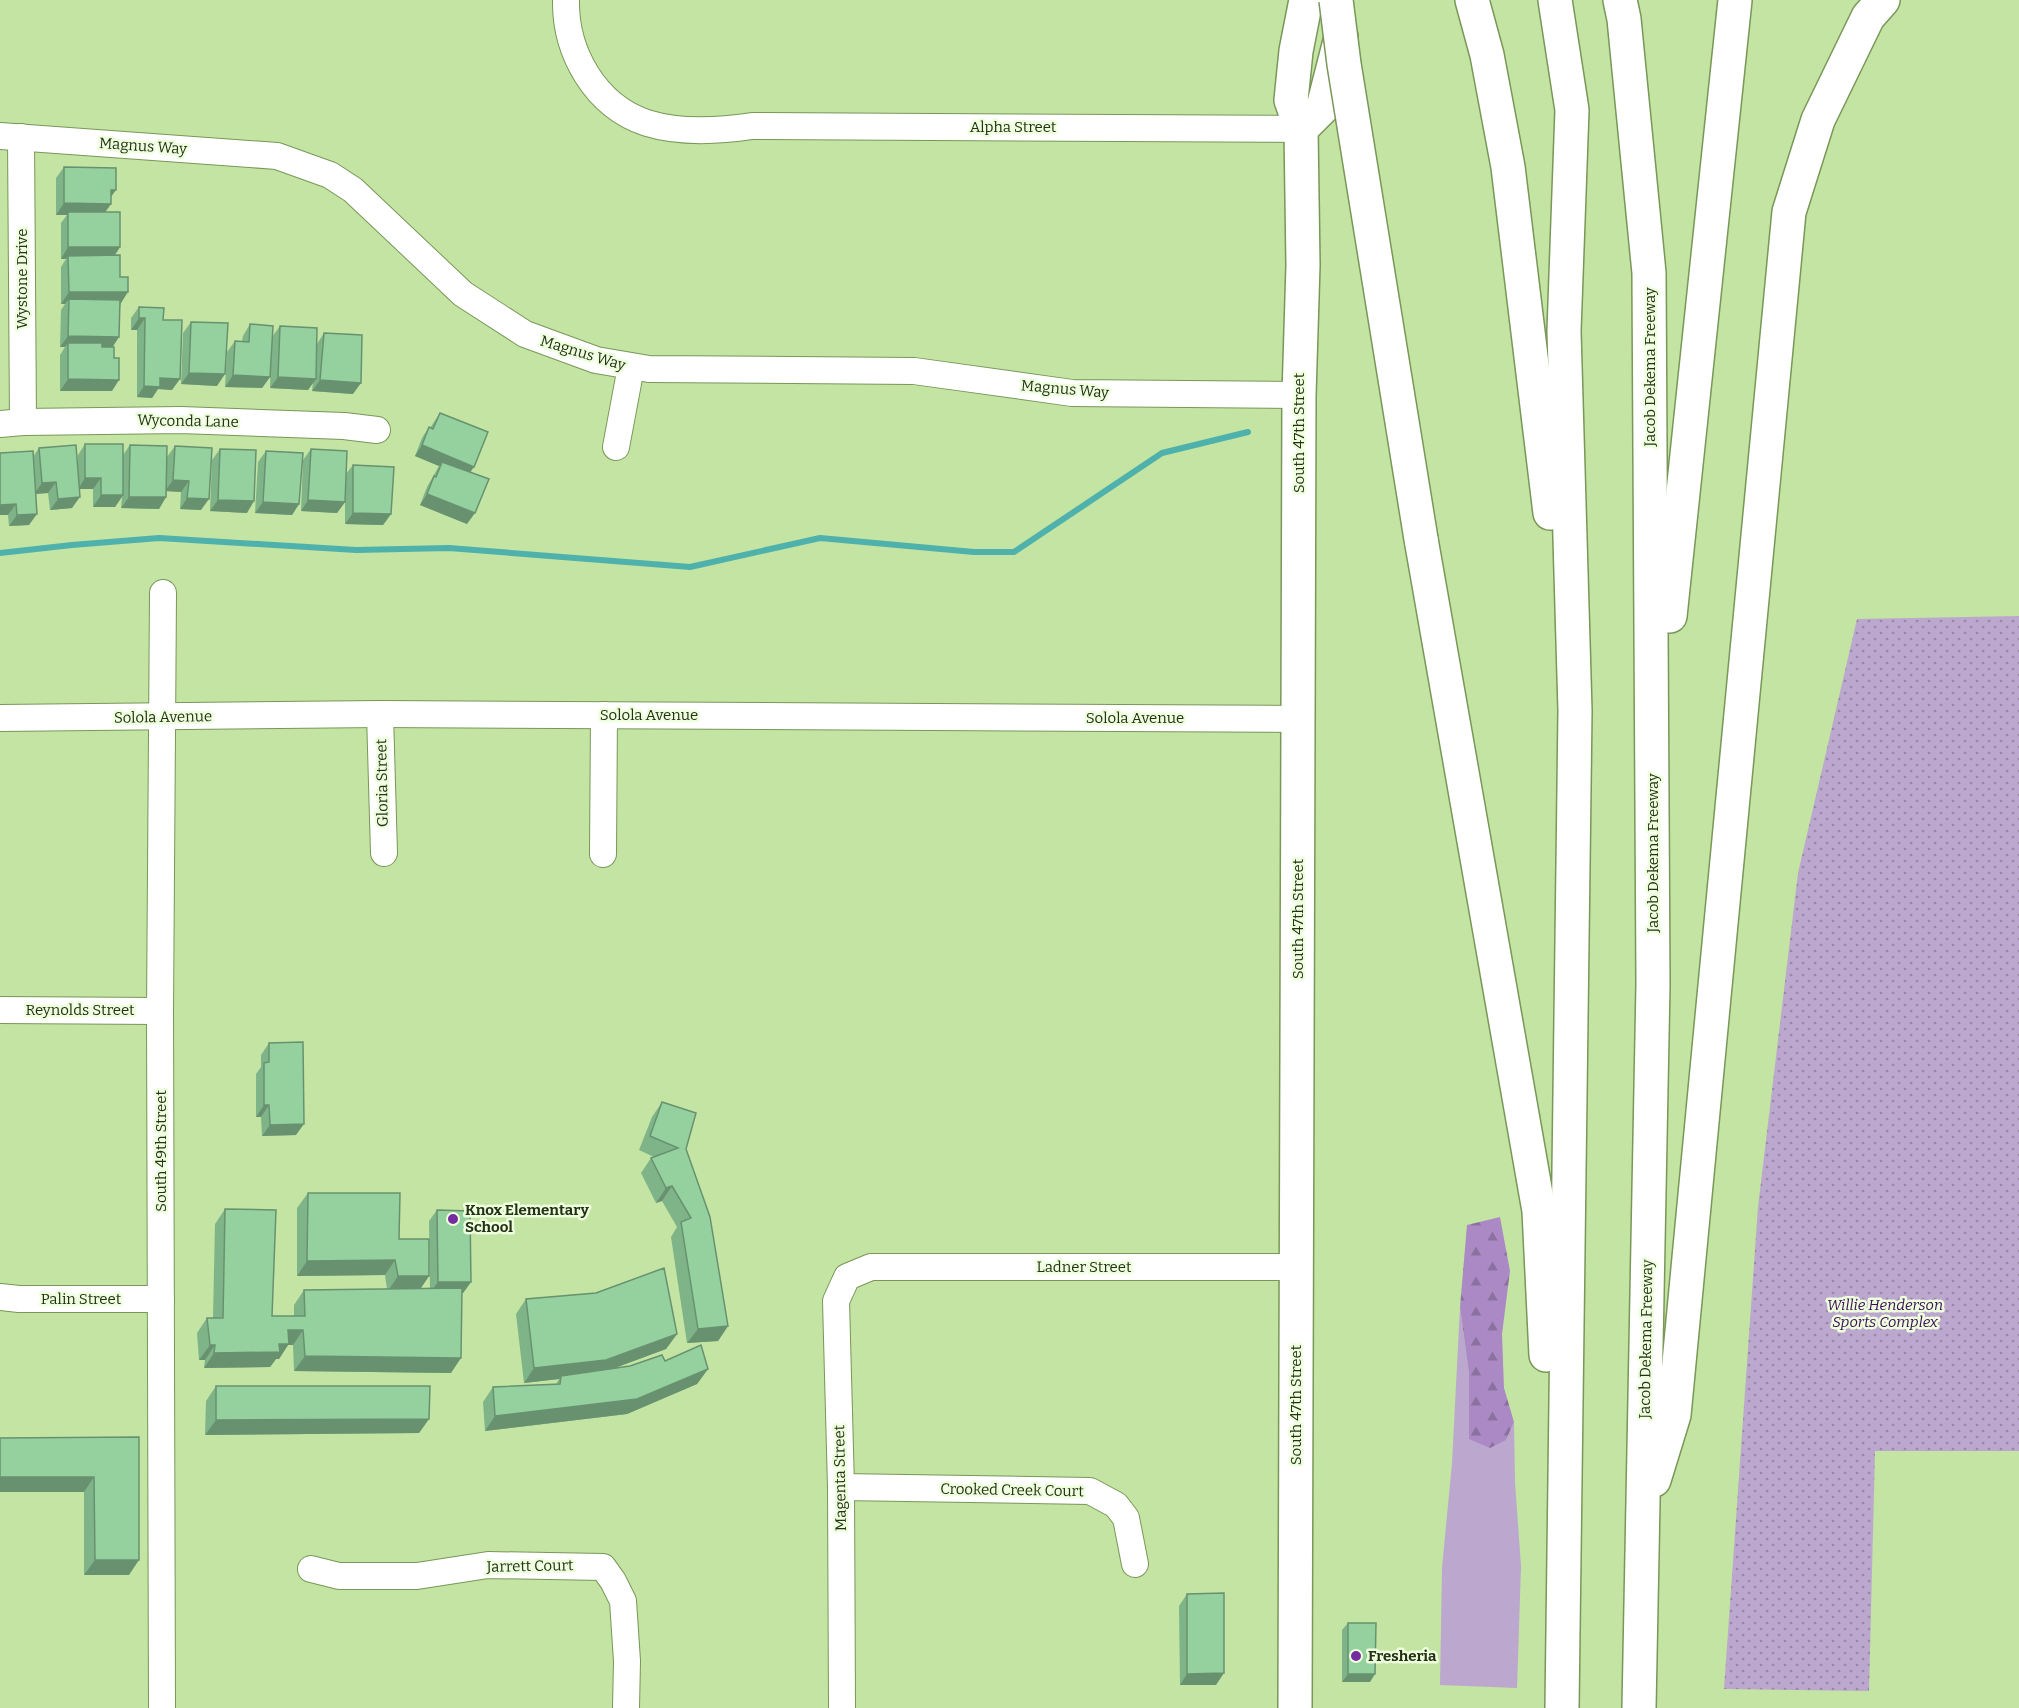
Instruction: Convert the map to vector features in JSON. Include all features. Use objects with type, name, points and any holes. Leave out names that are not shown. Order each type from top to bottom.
[{"type":"main road","name":"South 47th Street","points":[[1295,1708],[1299,395],[1303,265],[1301,129],[1291,100],[1296,51],[1306,0]]},
{"type":"main road","points":[[1336,0],[1344,64],[1421,539],[1539,1211],[1562,1693]]},
{"type":"main road","points":[[1301,129],[1323,107],[1351,0]]},
{"type":"main road","points":[[1472,0],[1487,55],[1508,167],[1575,711]]},
{"type":"main road","points":[[1555,0],[1572,110],[1564,331],[1575,711],[1562,1693]]},
{"type":"main road","name":"Jacob Dekema Freeway","points":[[1620,0],[1624,19],[1649,273],[1653,984],[1639,1708]]},
{"type":"main road","points":[[1653,984],[1670,609],[1735,0]]},
{"type":"main road","points":[[1642,1519],[1674,1415],[1789,212],[1818,120],[1868,17],[1883,0]]},
{"type":"street","name":"Alpha Street","points":[[566,0],[567,23],[573,49],[587,77],[611,102],[631,116],[656,125],[692,129],[763,126],[1301,129]]},
{"type":"street","name":"Magnus Way","points":[[11,136],[277,156],[330,175],[353,190],[463,294],[538,340],[596,360],[648,369],[914,371],[1072,393],[1299,395]]},
{"type":"street","name":"Wystone Drive","points":[[11,136],[11,423]]},
{"type":"street","points":[[616,447],[631,367]]},
{"type":"street","name":"Wyconda Lane","points":[[11,423],[181,420],[344,426],[377,430]]},
{"type":"street","name":"South 49th Street","points":[[162,1708],[160,1011],[163,593]]},
{"type":"street","name":"Solola Avenue","points":[[0,718],[380,714],[1299,718]]},
{"type":"street","name":"Gloria Street","points":[[380,714],[384,853]]},
{"type":"street","points":[[603,854],[604,715]]},
{"type":"street","name":"Reynolds Street","points":[[0,1010],[160,1011]]},
{"type":"street","name":"Ladner Street","points":[[871,1267],[1297,1267]]},
{"type":"street","name":"Magenta Street","points":[[842,1708],[841,1487],[836,1301],[847,1277],[871,1267]]},
{"type":"street","name":"Palin Street","points":[[0,1297],[161,1299]]},
{"type":"street","name":"Crooked Creek Court","points":[[841,1487],[1090,1491],[1116,1505],[1126,1518],[1135,1564]]},
{"type":"street","name":"Jarrett Court","points":[[311,1569],[339,1576],[417,1576],[488,1565],[603,1567],[623,1601],[627,1661],[626,1708]]},
{"type":"green space","name":"Willie Henderson Sports Complex","points":[[2019,616],[2019,1451],[1875,1451],[1869,1691],[1724,1689],[1758,1207],[1798,873],[1857,619]]},
{"type":"green space","points":[[1500,1217],[1510,1271],[1502,1334],[1504,1388],[1514,1422],[1506,1440],[1490,1448],[1469,1439],[1469,1374],[1460,1307],[1467,1225]]},
{"type":"green space","points":[[1460,1307],[1469,1374],[1469,1439],[1506,1440],[1514,1422],[1515,1482],[1521,1566],[1517,1688],[1440,1685],[1442,1568],[1452,1463]]},
{"type":"building","points":[[64,167],[116,168],[116,190],[111,190],[111,204],[64,203]]},
{"type":"building","points":[[68,212],[120,212],[120,247],[68,247]]},
{"type":"building","points":[[120,255],[120,277],[128,277],[128,292],[69,292],[68,256]]},
{"type":"building","points":[[69,299],[120,300],[119,337],[68,336]]},
{"type":"building","points":[[139,307],[164,308],[163,320],[182,320],[180,379],[160,378],[160,387],[144,386],[145,318],[139,318]]},
{"type":"building","points":[[191,322],[228,323],[225,374],[189,373]]},
{"type":"building","points":[[250,324],[273,326],[270,377],[233,375],[235,341],[249,342]]},
{"type":"building","points":[[280,326],[317,328],[316,379],[278,377]]},
{"type":"building","points":[[324,333],[362,335],[361,383],[320,380]]},
{"type":"building","points":[[68,343],[102,343],[102,347],[114,347],[114,358],[119,358],[119,380],[68,379]]},
{"type":"building","points":[[440,413],[488,432],[474,467],[422,445],[429,427],[433,429]]},
{"type":"building","points":[[85,444],[123,444],[123,495],[101,495],[101,478],[85,478]]},
{"type":"building","points":[[76,445],[80,497],[58,499],[56,482],[42,483],[39,448]]},
{"type":"building","points":[[130,445],[167,446],[166,497],[129,497]]},
{"type":"building","points":[[175,446],[212,448],[209,499],[187,498],[189,481],[173,480]]},
{"type":"building","points":[[220,449],[256,450],[254,501],[218,500]]},
{"type":"building","points":[[311,449],[347,451],[345,502],[308,500]]},
{"type":"building","points":[[33,451],[37,514],[17,515],[16,504],[0,505],[0,453]]},
{"type":"building","points":[[266,451],[303,453],[299,504],[263,502]]},
{"type":"building","points":[[442,462],[489,479],[475,513],[427,494]]},
{"type":"building","points":[[353,465],[394,467],[391,514],[353,513]]},
{"type":"building","points":[[303,1042],[304,1124],[270,1125],[269,1105],[264,1105],[264,1063],[269,1062],[269,1043]]},
{"type":"building","points":[[662,1102],[696,1113],[686,1149],[710,1217],[728,1326],[698,1329],[681,1222],[691,1218],[672,1186],[666,1188],[651,1158],[678,1148],[650,1136]]},
{"type":"building","points":[[308,1193],[400,1193],[399,1239],[429,1239],[429,1276],[398,1276],[395,1260],[307,1261]]},
{"type":"building","points":[[225,1209],[276,1210],[272,1316],[305,1316],[304,1290],[462,1288],[461,1358],[305,1356],[303,1330],[288,1330],[289,1344],[279,1344],[280,1352],[214,1353],[215,1345],[210,1345],[207,1318],[223,1318]]},
{"type":"building","points":[[437,1210],[470,1211],[471,1282],[438,1282]]},
{"type":"building","points":[[664,1268],[677,1334],[606,1360],[534,1368],[526,1299],[596,1293]]},
{"type":"building","points":[[701,1345],[708,1369],[637,1399],[495,1416],[493,1387],[560,1384],[561,1376],[630,1366],[662,1355],[665,1361]]},
{"type":"building","points":[[216,1386],[430,1386],[429,1419],[216,1420]]},
{"type":"building","points":[[139,1437],[139,1560],[95,1560],[94,1477],[0,1477],[0,1438]]},
{"type":"building","points":[[1224,1593],[1224,1673],[1187,1674],[1187,1594]]},
{"type":"building","name":"Fresheria","points":[[1348,1623],[1376,1623],[1375,1674],[1348,1674]]},
{"type":"waterway","points":[[0,553],[159,538],[356,550],[449,548],[690,567],[820,538],[974,552],[1014,552],[1162,453],[1248,432]]},
{"type":"place","name":"Knox Elementary School","points":[[453,1219]]},
{"type":"place","name":"Fresheria","points":[[1356,1656]]}]
